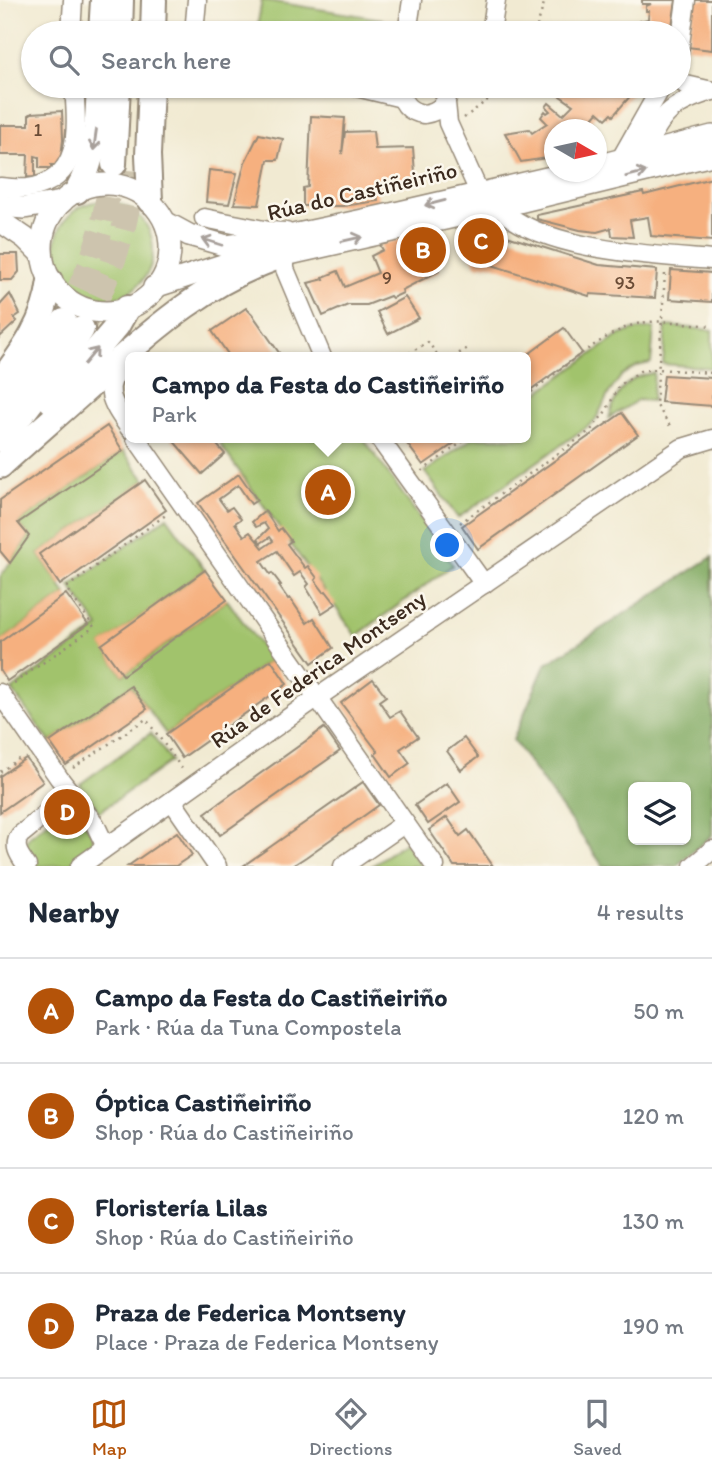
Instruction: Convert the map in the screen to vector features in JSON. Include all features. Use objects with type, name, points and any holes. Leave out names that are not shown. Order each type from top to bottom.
[{"type":"highway","points":[[102,21],[103,0]]},
{"type":"highway","points":[[120,21],[121,0]]},
{"type":"highway","points":[[139,0],[146,21]]},
{"type":"highway","points":[[151,21],[154,0]]},
{"type":"highway","points":[[69,197],[89,169],[94,153],[98,98]]},
{"type":"highway","points":[[119,98],[124,165],[135,98]]},
{"type":"highway","points":[[150,98],[148,155],[159,212]]},
{"type":"highway","points":[[126,352],[163,321],[225,281],[285,255]]},
{"type":"highway","points":[[0,382],[27,346],[47,305],[50,281]]},
{"type":"highway","points":[[0,465],[117,326],[127,308]]},
{"type":"highway","points":[[0,411],[44,355],[73,325],[59,367],[0,440]]},
{"type":"highway","points":[[0,465],[125,353]]},
{"type":"main road","points":[[607,164],[712,136]]},
{"type":"main road","name":"Rúa do Castiñeiriño","points":[[154,287],[235,261],[285,255],[712,155]]},
{"type":"main road","name":"Rúa do Castiñeiriño","points":[[0,206],[24,208],[69,197],[103,184],[116,185],[127,187],[189,235],[227,246],[304,233],[544,178]]},
{"type":"main road","points":[[69,197],[48,220],[42,242],[42,255],[50,281],[58,292],[78,307],[101,313],[127,308]]},
{"type":"main road","name":"Rúa do Castiñeiriño","points":[[127,308],[144,297],[165,272],[169,239],[159,212]]},
{"type":"main road","points":[[0,221],[25,238],[42,255]]},
{"type":"street","points":[[72,21],[73,0]]},
{"type":"street","points":[[195,21],[197,0]]},
{"type":"street","points":[[409,21],[412,0]]},
{"type":"street","points":[[493,21],[496,0]]},
{"type":"street","points":[[691,86],[712,91]]},
{"type":"street","points":[[691,97],[712,91]]},
{"type":"street","points":[[0,187],[27,188],[44,184],[62,172],[69,162],[77,129],[75,98]]},
{"type":"street","points":[[159,212],[157,191],[160,98]]},
{"type":"street","points":[[404,98],[412,111],[455,122]]},
{"type":"street","points":[[430,114],[445,98]]},
{"type":"street","points":[[452,98],[455,122],[479,192]]},
{"type":"street","points":[[620,162],[655,98]]},
{"type":"street","points":[[643,155],[655,127],[672,108],[689,98]]},
{"type":"street","points":[[498,207],[511,221],[540,233],[599,249],[712,260]]},
{"type":"street","points":[[204,218],[269,231],[304,233]]},
{"type":"street","points":[[285,255],[285,269],[320,352]]},
{"type":"street","points":[[141,352],[185,317],[197,299]]},
{"type":"street","points":[[125,365],[110,381],[110,390],[125,422]]},
{"type":"street","points":[[69,404],[93,394],[103,397],[125,422]]},
{"type":"street","name":"Rúa de Federica Montseny","points":[[80,866],[102,843],[131,831],[318,697],[682,448],[712,439]]},
{"type":"street","points":[[140,443],[435,866]]},
{"type":"street","points":[[383,443],[484,584]]},
{"type":"street","points":[[4,690],[102,843]]},
{"type":"street","points":[[27,866],[10,844],[69,791]]},
{"type":"street","points":[[172,801],[217,866]]},
{"type":"street","points":[[343,866],[405,823]]},
{"type":"street","points":[[693,866],[712,850]]},
{"type":"path","points":[[538,21],[545,0]]},
{"type":"path","points":[[455,122],[491,98]]},
{"type":"path","points":[[666,267],[656,404],[670,426]]},
{"type":"path","points":[[531,392],[614,334],[638,324],[662,322],[712,326]]},
{"type":"path","points":[[411,352],[428,342],[435,352]]},
{"type":"path","points":[[461,352],[468,348]]},
{"type":"path","points":[[456,525],[591,430],[606,411],[614,393],[625,380],[640,371],[658,369],[712,373]]},
{"type":"path","points":[[419,473],[461,443]]},
{"type":"path","points":[[4,690],[94,627],[66,588],[170,512]]},
{"type":"path","points":[[69,791],[146,719],[183,770]]},
{"type":"path","points":[[0,772],[28,752]]},
{"type":"green space","points":[[262,0],[382,19],[382,21],[258,21]]},
{"type":"green space","points":[[94,201],[114,201],[139,215],[150,231],[153,250],[150,269],[139,285],[114,299],[94,299],[77,291],[63,277],[55,260],[55,240],[63,223],[77,209]]},
{"type":"green space","points":[[666,326],[712,330],[712,368],[663,364]]},
{"type":"green space","points":[[654,328],[651,363],[637,366],[622,375],[595,421],[458,518],[425,472],[466,443],[531,443],[531,397],[618,336],[634,330]]},
{"type":"green space","points":[[654,373],[652,401],[638,400],[609,418],[615,401],[629,382]]},
{"type":"green space","points":[[367,443],[453,565],[356,636],[220,444]]},
{"type":"green space","points":[[123,451],[145,480],[39,554],[66,594],[0,642],[0,577],[29,536],[18,523]]},
{"type":"green space","points":[[167,517],[205,570],[102,645],[123,675],[227,600],[271,660],[166,734],[131,686],[50,742],[12,690],[99,627],[70,586]]},
{"type":"green space","points":[[712,557],[712,835],[676,866],[603,866],[513,740],[545,665]]},
{"type":"green space","points":[[151,733],[171,761],[99,812],[80,784]]},
{"type":"green space","points":[[61,812],[78,814],[92,834],[94,845],[75,861],[54,866],[36,866],[25,843]]},
{"type":"green space","points":[[405,842],[421,866],[372,866]]},
{"type":"building","points":[[642,0],[676,0],[673,21],[640,21],[648,19],[649,11],[646,11],[646,6],[651,4],[642,4]]},
{"type":"building","points":[[695,0],[712,0],[712,50],[691,47]]},
{"type":"building","points":[[563,98],[629,98],[613,116],[611,114],[606,119],[598,112],[592,119],[544,120],[541,117],[545,111],[550,111],[546,107],[549,103],[563,115],[573,105]]},
{"type":"building","points":[[62,111],[60,165],[39,168],[39,157],[35,156],[35,178],[27,177],[28,155],[0,155],[0,125],[29,125],[29,115],[32,113]]},
{"type":"building","points":[[311,116],[345,118],[342,154],[345,132],[373,131],[375,149],[413,148],[416,185],[376,186],[378,201],[343,206],[303,206],[303,188],[308,187]]},
{"type":"building","points":[[544,125],[544,159],[521,162],[505,133],[529,129],[532,133]]},
{"type":"building","points":[[259,134],[283,139],[278,160],[268,160],[259,205],[234,204],[245,162]]},
{"type":"building","points":[[209,170],[237,173],[229,204],[206,202]]},
{"type":"building","points":[[712,178],[712,241],[651,236],[648,217],[630,220],[633,237],[612,236],[611,228],[597,232],[580,230],[537,219],[537,215],[643,192],[644,195]]},
{"type":"building","points":[[491,231],[599,265],[657,270],[655,298],[589,296],[489,264],[477,266],[461,237]]},
{"type":"building","points":[[401,239],[405,248],[424,241],[439,271],[392,298],[390,296],[367,305],[348,305],[323,316],[308,283],[324,279],[323,277],[338,271],[345,287],[378,273],[371,256],[383,250],[380,245]]},
{"type":"building","points":[[0,254],[18,254],[19,272],[12,280],[0,280]]},
{"type":"building","points":[[671,270],[712,273],[712,302],[669,299]]},
{"type":"building","points":[[10,294],[20,314],[14,318],[17,321],[0,337],[0,305]]},
{"type":"building","points":[[405,297],[419,318],[388,334],[377,312]]},
{"type":"building","points":[[246,308],[279,352],[227,352],[212,331]]},
{"type":"building","points":[[564,328],[582,353],[531,389],[531,352]]},
{"type":"building","points":[[664,375],[712,378],[712,406],[661,402]]},
{"type":"building","points":[[622,413],[638,435],[478,549],[462,526]]},
{"type":"building","points":[[107,426],[123,451],[18,523],[29,536],[10,563],[0,551],[0,500]]},
{"type":"building","points":[[175,443],[215,443],[225,454],[202,474]]},
{"type":"building","points":[[406,443],[455,443],[423,465]]},
{"type":"building","points":[[239,474],[257,500],[251,504],[238,485],[219,499],[227,510],[232,507],[241,519],[235,523],[244,536],[250,532],[263,548],[273,541],[270,537],[261,543],[258,539],[268,529],[264,523],[256,527],[252,522],[265,511],[278,531],[281,528],[291,541],[287,544],[305,568],[308,566],[317,578],[315,580],[336,604],[322,613],[306,587],[309,584],[300,572],[294,576],[277,551],[261,561],[307,623],[314,618],[333,648],[312,663],[198,503]]},
{"type":"building","points":[[145,480],[166,510],[60,585],[39,554]]},
{"type":"building","points":[[205,570],[227,600],[123,675],[101,645]]},
{"type":"building","points":[[66,594],[88,624],[7,681],[0,670],[0,642]]},
{"type":"building","points":[[271,660],[287,684],[182,758],[166,734]]},
{"type":"building","points":[[373,679],[386,696],[379,701],[390,717],[400,711],[418,737],[400,749],[410,763],[391,777],[375,754],[378,752],[341,703]]},
{"type":"building","points":[[131,686],[147,709],[66,765],[50,742]]},
{"type":"building","points":[[324,728],[340,751],[220,835],[205,813]]},
{"type":"building","points":[[464,738],[478,757],[461,770],[447,751]]},
{"type":"building","points":[[26,758],[43,782],[0,812],[0,776]]},
{"type":"building","points":[[363,782],[379,805],[306,857],[292,866],[243,866]]},
{"type":"building","points":[[447,783],[460,802],[428,824],[415,805]]},
{"type":"building","points":[[447,817],[460,836],[468,830],[493,866],[454,866],[429,830]]},
{"type":"building","points":[[177,832],[192,855],[176,866],[128,866]]},
{"type":"tunnel","points":[[64,321],[89,267],[102,227],[114,164]]},
{"type":"tunnel","points":[[82,329],[102,289],[123,232],[133,167]]},
{"type":"place","name":"Floristería Lilas","points":[[481,241]]},
{"type":"place","name":"Óptica Castiñeiriño","points":[[423,250]]},
{"type":"place","name":"Campo da Festa do Castiñeiriño","points":[[328,492]]},
{"type":"place","name":"Praza de Federica Montseny","points":[[67,812]]}]
